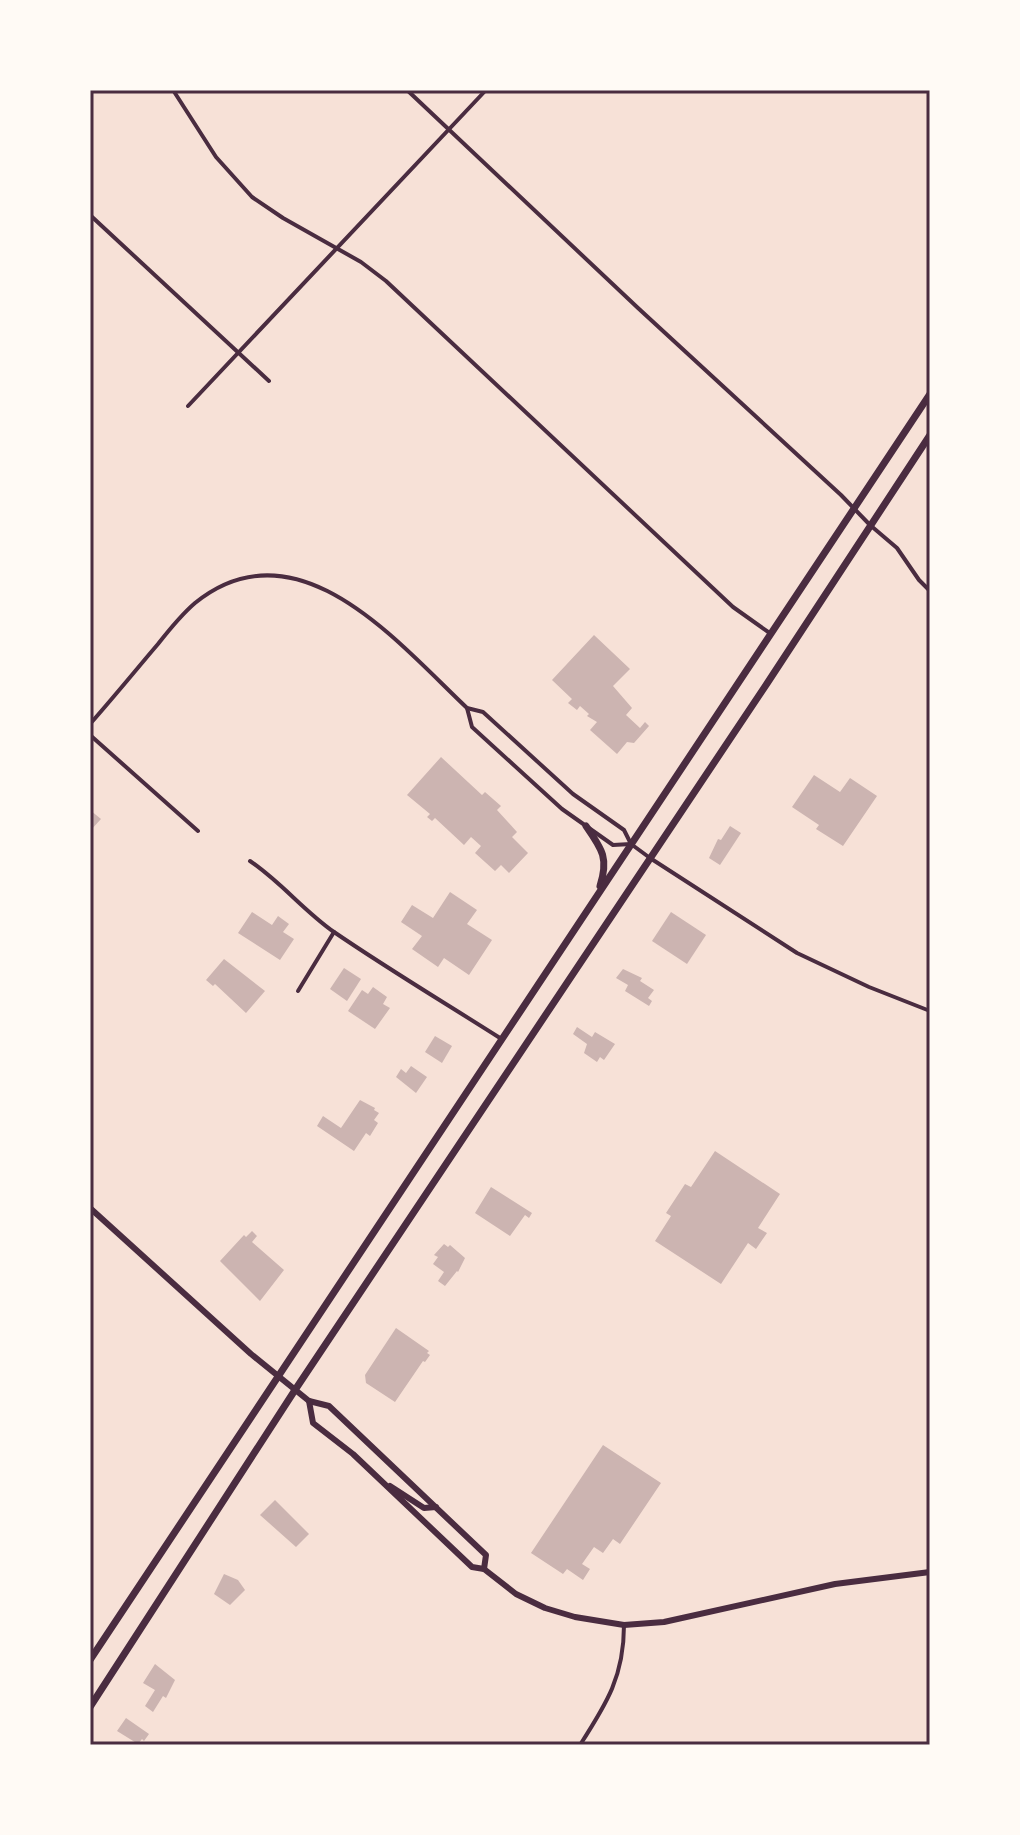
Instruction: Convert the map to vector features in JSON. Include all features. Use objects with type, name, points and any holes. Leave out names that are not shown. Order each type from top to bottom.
[{"type":"highway","points":[[90,1660],[930,394]]},
{"type":"highway","points":[[90,1707],[295,1390],[930,435]]},
{"type":"highway","points":[[586,826],[604,855],[604,873],[597,896]]},
{"type":"main road","points":[[90,1208],[278,1376],[309,1401],[329,1406],[486,1555],[484,1569]]},
{"type":"main road","points":[[309,1401],[313,1423],[353,1454],[472,1567],[484,1569],[516,1594],[545,1608],[575,1617],[624,1625],[694,1617],[835,1584],[930,1572]]},
{"type":"main road","points":[[381,1481],[424,1508],[436,1507]]},
{"type":"street","points":[[173,90],[216,157],[240,186],[269,210],[361,262],[422,312],[733,607],[771,634]]},
{"type":"street","points":[[407,90],[897,548],[930,591]]},
{"type":"street","points":[[188,406],[486,90]]},
{"type":"street","points":[[90,215],[269,381]]},
{"type":"street","points":[[90,724],[195,604],[227,584],[258,576],[289,577],[310,582],[345,599],[467,708],[483,712],[573,794],[624,830],[631,844],[650,858],[797,953],[930,1011]]},
{"type":"street","points":[[467,708],[472,727],[530,781],[613,845],[631,844]]},
{"type":"street","points":[[90,735],[198,831]]},
{"type":"street","points":[[250,861],[276,878],[334,932],[500,1038]]},
{"type":"street","points":[[298,991],[334,932]]},
{"type":"street","points":[[580,1745],[614,1689],[623,1654],[624,1625]]},
{"type":"building","points":[[594,635],[630,669],[613,686],[632,708],[626,715],[640,728],[645,722],[649,726],[634,743],[627,742],[617,754],[590,730],[597,722],[587,716],[589,714],[580,706],[577,710],[568,703],[572,699],[552,680]]},
{"type":"building","points":[[441,757],[482,795],[485,792],[501,806],[497,810],[517,832],[512,837],[528,853],[509,873],[501,865],[495,871],[475,853],[481,846],[471,837],[464,845],[435,818],[432,821],[427,817],[430,814],[407,795]]},
{"type":"building","points":[[814,775],[840,792],[850,778],[877,796],[843,846],[816,829],[819,825],[792,807]]},
{"type":"building","points":[[90,810],[101,819],[90,831]]},
{"type":"building","points":[[730,826],[741,833],[720,865],[709,858],[718,839],[721,840]]},
{"type":"building","points":[[450,892],[477,910],[467,924],[492,940],[469,975],[444,958],[438,967],[412,949],[422,936],[401,922],[412,905],[433,918]]},
{"type":"building","points":[[252,912],[272,925],[278,916],[289,924],[283,932],[294,939],[280,960],[238,933]]},
{"type":"building","points":[[671,912],[706,935],[687,964],[652,941]]},
{"type":"building","points":[[224,959],[265,991],[246,1013],[215,984],[213,986],[206,980]]},
{"type":"building","points":[[344,968],[361,979],[347,1001],[330,989]]},
{"type":"building","points":[[623,969],[642,978],[640,981],[654,990],[648,998],[652,1001],[649,1006],[625,991],[628,985],[616,978]]},
{"type":"building","points":[[373,987],[387,997],[383,1004],[390,1008],[375,1029],[348,1011],[362,990],[368,994]]},
{"type":"building","points":[[577,1027],[592,1037],[595,1032],[615,1044],[604,1060],[600,1057],[597,1062],[584,1053],[587,1044],[573,1034]]},
{"type":"building","points":[[435,1036],[452,1046],[442,1063],[425,1052]]},
{"type":"building","points":[[411,1066],[427,1077],[416,1093],[396,1077],[401,1069],[406,1073]]},
{"type":"building","points":[[360,1100],[379,1113],[374,1120],[378,1123],[370,1136],[366,1133],[354,1151],[317,1126],[323,1116],[341,1128]]},
{"type":"building","points":[[715,1151],[780,1194],[758,1228],[767,1233],[756,1249],[748,1243],[721,1284],[655,1241],[671,1216],[666,1213],[685,1184],[691,1187]]},
{"type":"building","points":[[491,1187],[532,1213],[529,1218],[525,1215],[510,1236],[475,1213]]},
{"type":"building","points":[[252,1231],[257,1236],[252,1242],[284,1270],[260,1301],[220,1261],[244,1235],[246,1237]]},
{"type":"building","points":[[444,1244],[450,1245],[465,1258],[458,1272],[445,1286],[438,1281],[444,1272],[433,1264],[438,1257],[434,1255]]},
{"type":"building","points":[[396,1328],[429,1351],[427,1353],[430,1355],[395,1402],[366,1383],[365,1375]]},
{"type":"building","points":[[603,1445],[661,1483],[620,1544],[613,1539],[603,1553],[594,1547],[582,1564],[590,1569],[583,1580],[567,1569],[563,1574],[531,1553]]},
{"type":"building","points":[[275,1500],[309,1534],[296,1547],[260,1515]]},
{"type":"building","points":[[224,1574],[238,1580],[245,1590],[230,1605],[214,1594]]},
{"type":"building","points":[[155,1664],[175,1680],[166,1698],[163,1696],[153,1712],[145,1706],[155,1690],[143,1683]]},
{"type":"building","points":[[126,1718],[149,1734],[144,1741],[142,1739],[138,1744],[117,1731]]}]
